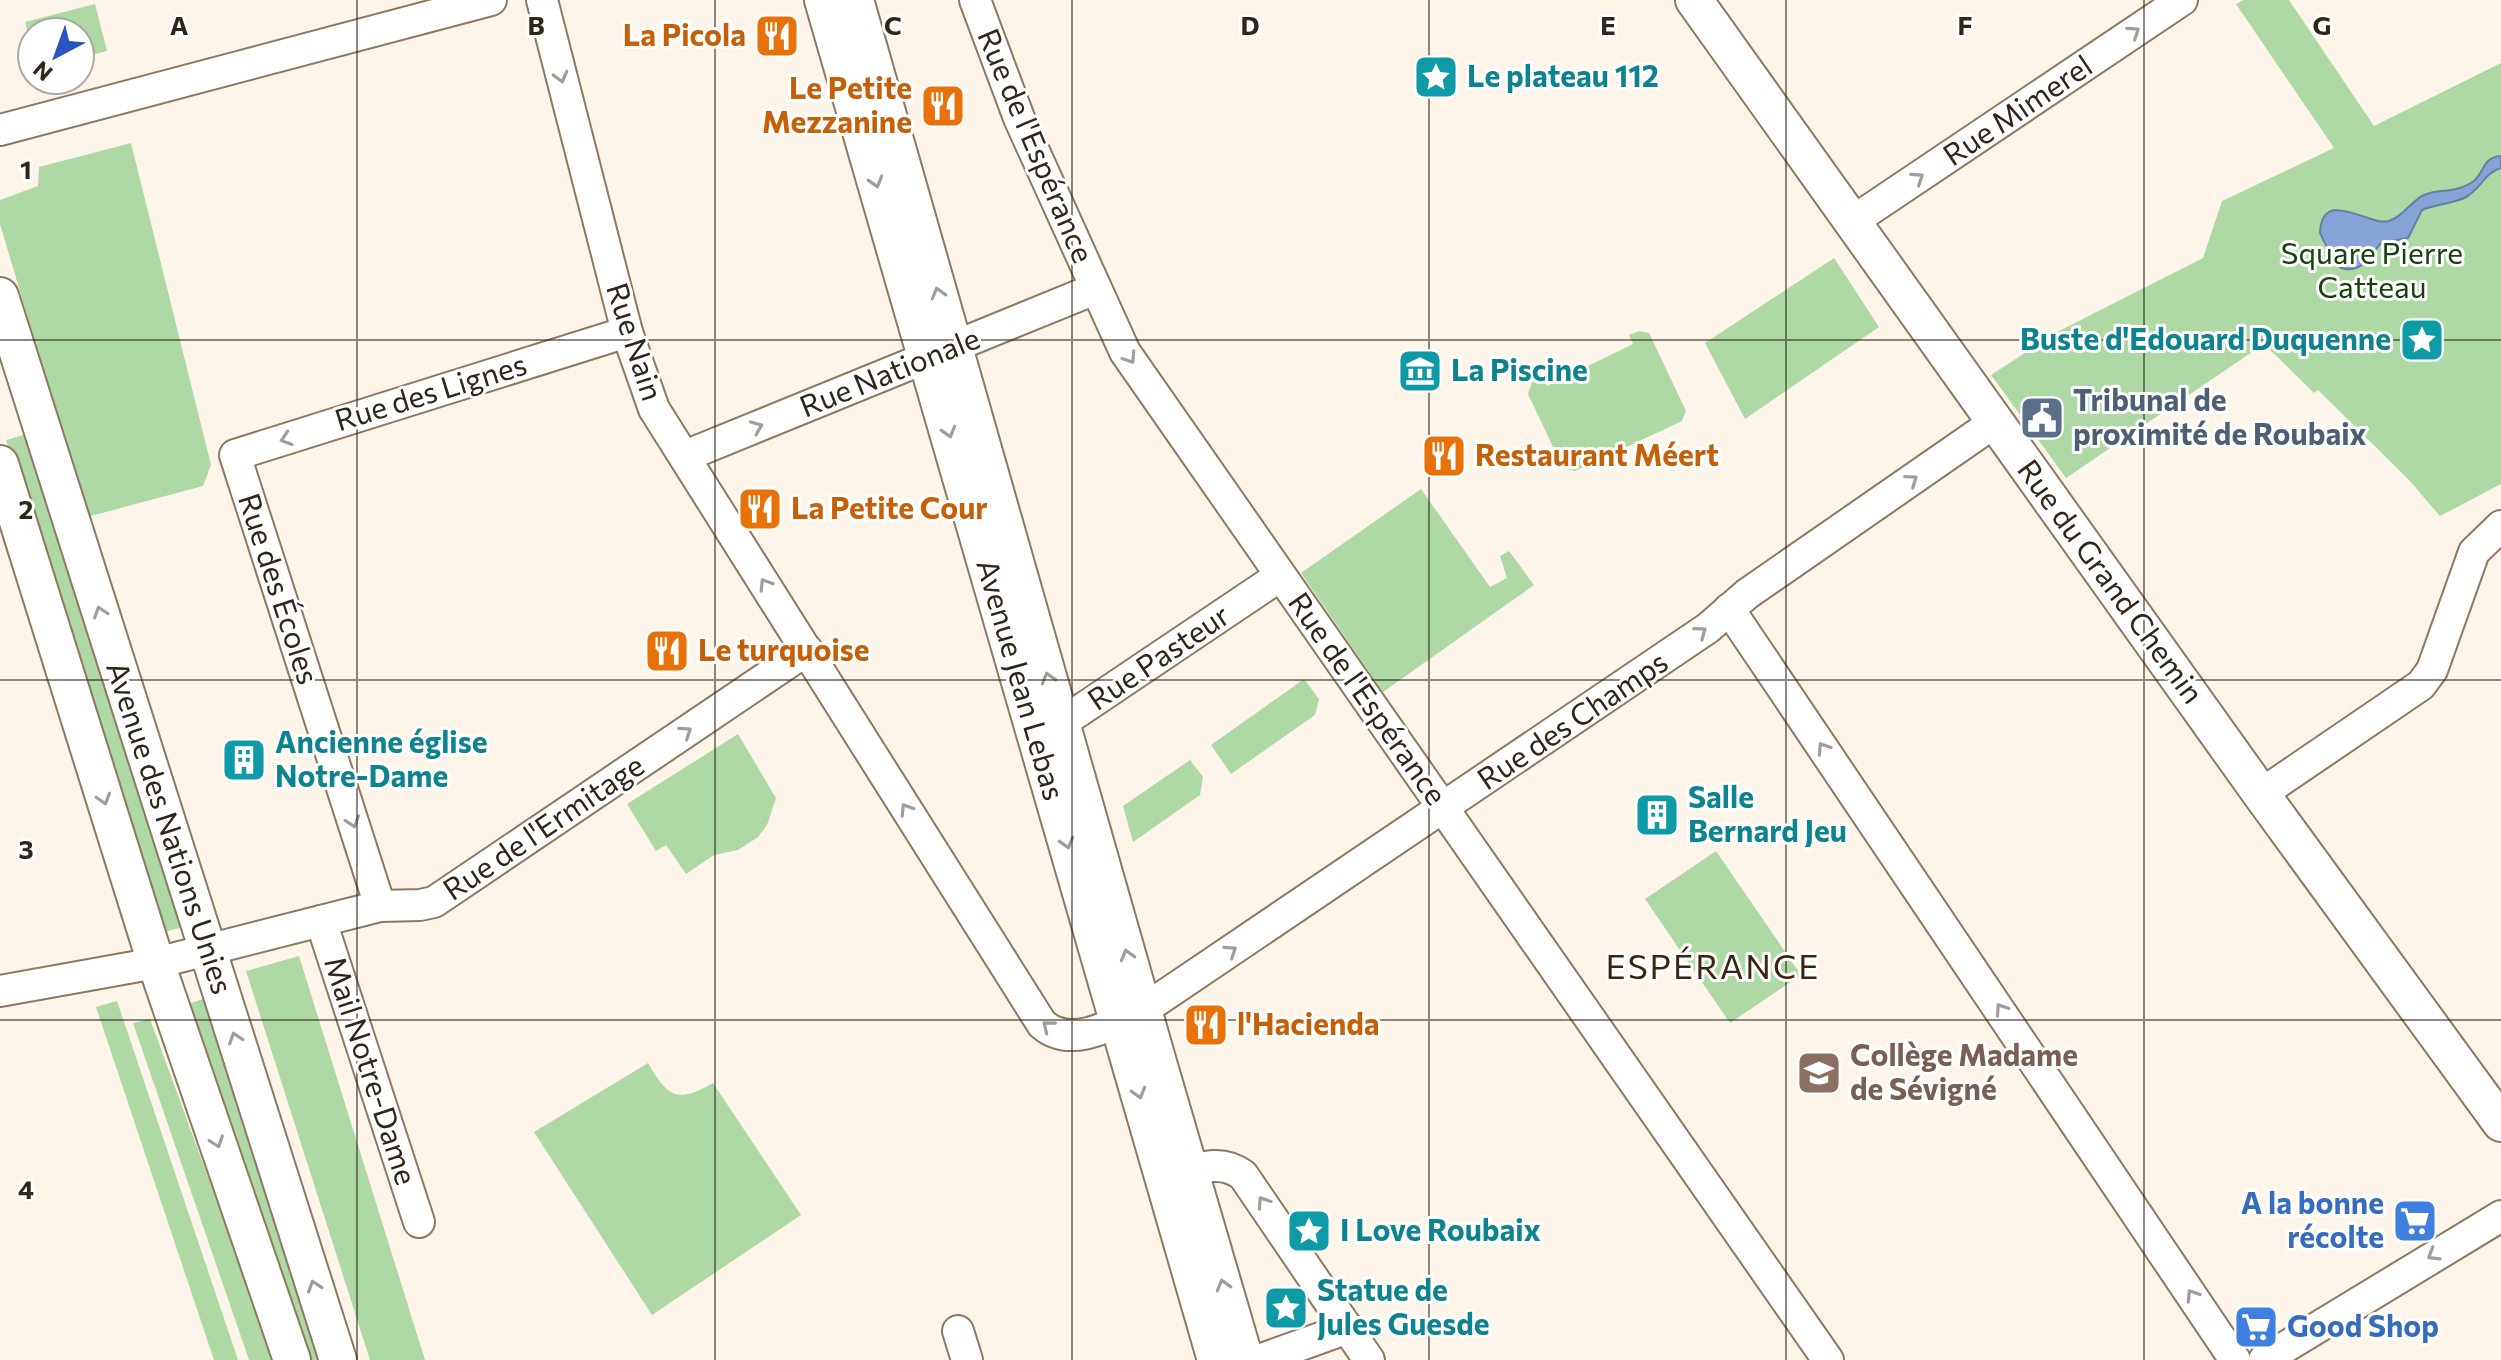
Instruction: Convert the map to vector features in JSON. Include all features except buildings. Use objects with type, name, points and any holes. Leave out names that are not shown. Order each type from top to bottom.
[{"type":"main road","name":"Avenue Jean Lebas","points":[[823,0],[940,352],[1177,1175],[1245,1360]]},
{"type":"main road","name":"Avenue Jean Lebas","points":[[855,0],[940,352]]},
{"type":"main road","name":"Rue du Grand Chemin","points":[[1694,0],[2261,794],[2501,1123]]},
{"type":"main road","name":"Avenue des Nations Unies","points":[[0,296],[338,1360]]},
{"type":"main road","name":"Avenue des Nations Unies","points":[[0,464],[156,963],[292,1360]]},
{"type":"main road","name":"Avenue Jean Lebas","points":[[1177,1175],[1216,1360]]},
{"type":"street","points":[[0,130],[491,0]]},
{"type":"street","name":"Rue Nain","points":[[543,0],[627,332],[654,409],[1042,1024],[1049,1031],[1070,1037],[1131,1016]]},
{"type":"street","name":"Rue de l'Espérance","points":[[975,0],[1019,118],[1125,352],[1828,1360]]},
{"type":"street","name":"Rue Mimerel","points":[[1853,221],[2182,0]]},
{"type":"street","name":"Rue Nationale","points":[[685,456],[1095,289]]},
{"type":"street","name":"Rue des Lignes","points":[[235,455],[627,332]]},
{"type":"street","name":"Rue des Champs","points":[[1131,1016],[1444,809],[1708,628],[1747,594],[1995,422]]},
{"type":"street","name":"Rue des Écoles","points":[[235,455],[380,906]]},
{"type":"street","points":[[2261,794],[2421,685],[2432,670],[2474,552],[2501,526]]},
{"type":"street","name":"Rue Pasteur","points":[[1049,731],[1280,576]]},
{"type":"street","points":[[1729,609],[2235,1360]]},
{"type":"street","name":"Rue de l'Ermitage","points":[[0,991],[156,963],[380,906],[428,905],[807,650]]},
{"type":"street","name":"Mail Notre-Dame","points":[[321,921],[419,1222]]},
{"type":"street","points":[[1177,1175],[1225,1165],[1243,1175],[1369,1360]]},
{"type":"street","points":[[2264,1360],[2501,1216]]},
{"type":"street","points":[[1259,1360],[1348,1328]]},
{"type":"street","points":[[958,1331],[967,1360]]},
{"type":"green space","name":"Square Pierre Catteau","points":[[2243,0],[2289,0],[2374,126],[2501,63],[2501,484],[2440,516],[2409,480],[2318,390],[2314,393],[2264,344],[2066,478],[1991,375],[2057,332],[2203,258],[2222,201],[2334,148],[2236,4]]},
{"type":"green space","points":[[95,4],[107,51],[96,54],[96,16],[48,16]]},
{"type":"green space","points":[[131,143],[211,465],[203,486],[87,517],[0,224],[0,200],[38,186],[39,167]]},
{"type":"green space","points":[[1834,258],[1879,327],[1745,419],[1705,343]]},
{"type":"green space","points":[[1639,331],[1649,333],[1686,411],[1682,421],[1575,471],[1563,468],[1528,394],[1532,382],[1542,377],[1547,386],[1633,344],[1629,335]]},
{"type":"green space","points":[[27,434],[183,927],[158,934],[6,440]]},
{"type":"green space","points":[[1421,489],[1490,587],[1507,578],[1500,556],[1509,551],[1534,585],[1383,692],[1301,573]]},
{"type":"green space","points":[[1304,679],[1319,699],[1315,715],[1231,774],[1211,745]]},
{"type":"green space","points":[[738,734],[776,798],[767,825],[758,837],[738,850],[714,855],[686,874],[666,845],[656,851],[627,804]]},
{"type":"green space","points":[[1190,760],[1203,777],[1200,795],[1133,842],[1123,806]]},
{"type":"green space","points":[[1716,851],[1801,975],[1730,1023],[1645,899]]},
{"type":"green space","points":[[299,956],[425,1360],[370,1360],[246,971]]},
{"type":"green space","points":[[209,997],[324,1360],[303,1360],[182,1006]]},
{"type":"green space","points":[[117,1001],[238,1360],[214,1360],[96,1007]]},
{"type":"green space","points":[[150,1019],[272,1360],[249,1360],[133,1023]]},
{"type":"green space","points":[[648,1063],[661,1083],[674,1094],[690,1094],[713,1083],[801,1215],[652,1315],[534,1132]]},
{"type":"water","points":[[2501,156],[2501,168],[2490,174],[2471,194],[2422,210],[2408,238],[2381,243],[2369,259],[2354,269],[2341,268],[2332,257],[2320,233],[2323,219],[2329,212],[2338,210],[2389,221],[2424,195],[2458,189],[2471,183],[2486,163]]},
{"type":"place","name":"La Picola","points":[[777,36]]},
{"type":"place","name":"Le plateau 112","points":[[1436,77]]},
{"type":"place","name":"Le Petite Mezzanine","points":[[943,106]]},
{"type":"place","name":"Buste d'Edouard Duquenne","points":[[2422,340]]},
{"type":"place","name":"La Piscine","points":[[1420,371]]},
{"type":"place","name":"Tribunal de proximité de Roubaix","points":[[2042,418]]},
{"type":"place","name":"Restaurant Méert","points":[[1444,456]]},
{"type":"place","name":"La Petite Cour","points":[[760,509]]},
{"type":"place","name":"Le turquoise","points":[[667,651]]},
{"type":"place","name":"Ancienne église Notre-Dame","points":[[244,760]]},
{"type":"place","name":"Salle Bernard Jeu","points":[[1657,815]]},
{"type":"place","name":"l'Hacienda","points":[[1206,1025]]},
{"type":"place","name":"Collège Madame de Sévigné","points":[[1819,1073]]},
{"type":"place","name":"A la bonne récolte","points":[[2415,1221]]},
{"type":"place","name":"I Love Roubaix","points":[[1309,1231]]},
{"type":"place","name":"Statue de Jules Guesde","points":[[1286,1308]]},
{"type":"place","name":"Good Shop","points":[[2256,1327]]},
{"type":"district","name":"ESPÉRANCE","points":[[1713,967]]}]
